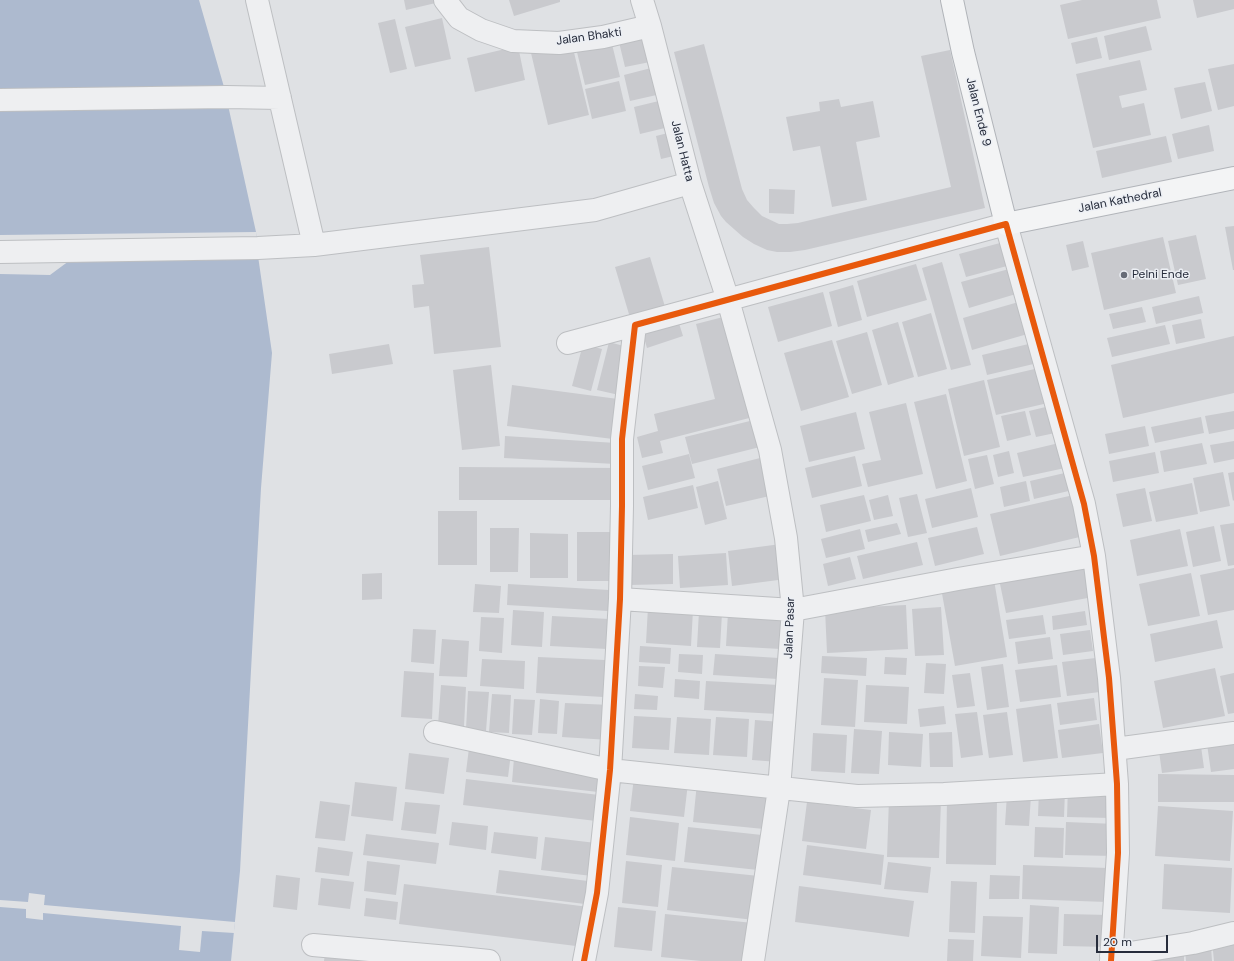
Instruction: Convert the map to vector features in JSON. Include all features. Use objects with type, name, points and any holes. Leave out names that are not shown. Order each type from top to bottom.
[{"type":"highway","name":"Jalan Ende 9","points":[[952,0],[1006,224]]},
{"type":"highway","name":"Jalan Kathedral","points":[[1006,224],[1234,178]]},
{"type":"street","points":[[257,0],[314,244]]},
{"type":"street","name":"Jalan Bhakti","points":[[445,0],[458,18],[481,30],[513,41],[559,43],[603,37],[650,26]]},
{"type":"street","name":"Jalan Hatta","points":[[642,0],[690,183],[728,300]]},
{"type":"street","points":[[0,100],[226,97],[280,98]]},
{"type":"street","points":[[0,252],[258,248],[314,244],[595,210],[690,183]]},
{"type":"street","points":[[568,343],[1006,224],[1084,504],[1094,556],[1109,678],[1115,749],[1118,853],[1111,959],[1193,943],[1234,933]]},
{"type":"street","name":"Jalan Pasar","points":[[728,300],[770,450],[786,538],[793,610],[779,789],[753,961]]},
{"type":"street","points":[[584,961],[597,893],[610,770],[620,600],[622,439],[635,325]]},
{"type":"street","points":[[620,600],[793,610],[958,579],[1094,556]]},
{"type":"street","points":[[435,732],[610,770],[779,789],[857,796],[944,794],[1116,784]]},
{"type":"street","points":[[1115,749],[1234,733]]},
{"type":"street","points":[[313,945],[459,960],[489,961]]},
{"type":"water","points":[[0,0],[199,0],[224,87],[256,232],[272,353],[261,488],[240,871],[231,961],[0,961]]},
{"type":"pier","points":[[256,232],[258,256],[73,258],[50,275],[0,274],[0,235]]},
{"type":"pier","points":[[29,893],[45,895],[44,905],[235,922],[234,933],[202,931],[200,952],[179,950],[181,926],[43,913],[43,920],[26,918],[26,909],[0,907],[0,900],[28,902]]},
{"type":"building","points":[[404,0],[439,0],[440,2],[406,10]]},
{"type":"building","points":[[509,0],[560,0],[560,2],[514,16]]},
{"type":"building","points":[[1082,0],[1157,0],[1161,18],[1068,39],[1060,5]]},
{"type":"building","points":[[1193,0],[1234,0],[1234,9],[1197,18]]},
{"type":"building","points":[[442,18],[451,59],[415,67],[405,27]]},
{"type":"building","points":[[395,19],[407,69],[390,73],[378,23]]},
{"type":"building","points":[[1146,26],[1152,50],[1109,60],[1104,36]]},
{"type":"building","points":[[648,31],[655,61],[625,67],[618,38]]},
{"type":"building","points":[[1097,37],[1102,58],[1076,64],[1071,43]]},
{"type":"building","points":[[611,40],[620,77],[585,85],[576,48]]},
{"type":"building","points":[[572,44],[589,115],[548,125],[531,53]]},
{"type":"building","points":[[704,44],[742,189],[747,200],[762,216],[779,224],[798,223],[951,187],[921,56],[950,50],[985,208],[805,250],[777,252],[767,250],[754,244],[743,237],[726,222],[714,203],[674,52]]},
{"type":"building","points":[[518,46],[525,80],[475,92],[467,58]]},
{"type":"building","points":[[1140,60],[1147,90],[1119,96],[1122,108],[1144,103],[1151,135],[1093,148],[1076,74]]},
{"type":"building","points":[[1234,64],[1234,106],[1218,110],[1208,69]]},
{"type":"building","points":[[655,67],[661,94],[630,101],[624,75]]},
{"type":"building","points":[[619,81],[626,111],[592,119],[585,89]]},
{"type":"building","points":[[1205,82],[1212,111],[1181,119],[1174,88]]},
{"type":"building","points":[[839,99],[841,107],[873,101],[880,137],[856,142],[867,200],[832,207],[820,146],[793,151],[786,117],[820,111],[819,102]]},
{"type":"building","points":[[663,100],[669,127],[640,134],[634,107]]},
{"type":"building","points":[[1209,125],[1214,151],[1178,159],[1172,134]]},
{"type":"building","points":[[672,132],[678,155],[661,159],[656,136]]},
{"type":"building","points":[[1166,136],[1172,162],[1102,178],[1096,151]]},
{"type":"building","points":[[769,189],[795,190],[794,214],[769,213]]},
{"type":"building","points":[[1234,226],[1234,270],[1233,270],[1225,227]]},
{"type":"building","points":[[1196,235],[1206,279],[1178,285],[1168,241]]},
{"type":"building","points":[[1163,237],[1176,293],[1104,310],[1091,253]]},
{"type":"building","points":[[1083,241],[1089,267],[1072,271],[1066,245]]},
{"type":"building","points":[[1000,243],[1007,266],[966,277],[959,254]]},
{"type":"building","points":[[489,247],[501,347],[434,354],[429,306],[414,308],[412,285],[424,284],[420,255]]},
{"type":"building","points":[[650,257],[666,310],[631,321],[615,267]]},
{"type":"building","points":[[942,262],[971,365],[951,370],[922,268]]},
{"type":"building","points":[[916,264],[927,300],[867,317],[857,281]]},
{"type":"building","points":[[1009,269],[1016,294],[969,308],[961,282]]},
{"type":"building","points":[[853,285],[862,320],[838,327],[829,292]]},
{"type":"building","points":[[823,292],[832,326],[778,342],[768,307]]},
{"type":"building","points":[[1199,296],[1203,313],[1156,324],[1152,307]]},
{"type":"building","points":[[1022,301],[1031,333],[972,350],[963,318]]},
{"type":"building","points":[[1142,307],[1146,322],[1113,329],[1109,314]]},
{"type":"building","points":[[931,313],[947,369],[918,377],[902,322]]},
{"type":"building","points":[[731,315],[757,416],[660,441],[663,453],[642,458],[637,437],[658,431],[654,414],[715,399],[696,324]]},
{"type":"building","points":[[677,317],[683,336],[647,348],[641,328]]},
{"type":"building","points":[[1201,319],[1205,338],[1176,344],[1172,325]]},
{"type":"building","points":[[898,322],[914,377],[888,385],[872,330]]},
{"type":"building","points":[[1165,325],[1170,344],[1112,357],[1107,338]]},
{"type":"building","points":[[867,332],[882,385],[852,394],[836,341]]},
{"type":"building","points":[[1234,336],[1234,393],[1123,418],[1111,365]]},
{"type":"building","points":[[832,340],[849,397],[801,411],[784,353]]},
{"type":"building","points":[[609,342],[631,348],[619,395],[597,390]]},
{"type":"building","points":[[1037,342],[1042,362],[987,375],[982,355]]},
{"type":"building","points":[[389,344],[393,364],[332,374],[329,354]]},
{"type":"building","points":[[583,344],[602,349],[591,391],[572,386]]},
{"type":"building","points":[[491,365],[500,446],[462,450],[453,370]]},
{"type":"building","points":[[1039,368],[1048,403],[996,415],[987,380]]},
{"type":"building","points":[[984,380],[1000,447],[964,456],[948,389]]},
{"type":"building","points":[[512,385],[618,399],[613,439],[507,426]]},
{"type":"building","points":[[946,394],[967,481],[936,489],[914,402]]},
{"type":"building","points":[[906,403],[923,474],[868,487],[862,464],[881,460],[869,412]]},
{"type":"building","points":[[1054,405],[1060,432],[1036,437],[1029,411]]},
{"type":"building","points":[[1025,411],[1031,435],[1007,441],[1001,416]]},
{"type":"building","points":[[1234,411],[1234,429],[1209,434],[1205,416]]},
{"type":"building","points":[[856,412],[865,449],[809,462],[800,426]]},
{"type":"building","points":[[1201,417],[1204,433],[1155,443],[1151,427]]},
{"type":"building","points":[[754,420],[760,447],[692,464],[685,437]]},
{"type":"building","points":[[1145,426],[1149,446],[1109,454],[1105,434]]},
{"type":"building","points":[[505,436],[616,443],[615,464],[504,458]]},
{"type":"building","points":[[1234,441],[1234,459],[1214,463],[1210,445]]},
{"type":"building","points":[[1059,443],[1065,468],[1023,477],[1017,453]]},
{"type":"building","points":[[1202,443],[1207,464],[1164,472],[1160,451]]},
{"type":"building","points":[[1009,451],[1014,473],[998,477],[993,455]]},
{"type":"building","points":[[1155,452],[1159,473],[1113,482],[1109,461]]},
{"type":"building","points":[[689,454],[695,478],[648,490],[642,466]]},
{"type":"building","points":[[987,455],[994,484],[975,489],[968,459]]},
{"type":"building","points":[[855,456],[862,486],[812,498],[805,468]]},
{"type":"building","points":[[764,457],[774,495],[726,506],[717,469]]},
{"type":"building","points":[[459,467],[620,468],[620,500],[459,500]]},
{"type":"building","points":[[1069,472],[1073,490],[1034,499],[1030,481]]},
{"type":"building","points":[[1223,472],[1230,506],[1200,512],[1193,478]]},
{"type":"building","points":[[1234,472],[1234,500],[1233,501],[1228,473]]},
{"type":"building","points":[[718,481],[727,519],[705,525],[696,487]]},
{"type":"building","points":[[1026,481],[1030,501],[1004,507],[1000,487]]},
{"type":"building","points":[[1192,483],[1198,514],[1156,522],[1149,492]]},
{"type":"building","points":[[693,485],[698,508],[648,520],[643,497]]},
{"type":"building","points":[[971,488],[978,517],[932,528],[925,499]]},
{"type":"building","points":[[1145,488],[1152,521],[1123,527],[1116,494]]},
{"type":"building","points":[[917,494],[927,533],[908,537],[899,498]]},
{"type":"building","points":[[1078,494],[1088,535],[1000,556],[990,514]]},
{"type":"building","points":[[864,495],[871,521],[826,532],[820,505]]},
{"type":"building","points":[[888,495],[893,516],[874,520],[869,500]]},
{"type":"building","points":[[438,511],[477,511],[477,565],[438,565]]},
{"type":"building","points":[[897,523],[901,534],[868,542],[865,530]]},
{"type":"building","points":[[1234,523],[1234,565],[1228,566],[1220,525]]},
{"type":"building","points":[[1214,526],[1221,561],[1193,567],[1186,532]]},
{"type":"building","points":[[977,527],[984,554],[935,566],[928,538]]},
{"type":"building","points":[[490,528],[519,528],[518,572],[490,572]]},
{"type":"building","points":[[860,529],[865,549],[826,558],[821,539]]},
{"type":"building","points":[[1180,529],[1188,566],[1137,576],[1130,540]]},
{"type":"building","points":[[577,532],[618,532],[617,581],[577,581]]},
{"type":"building","points":[[530,533],[568,534],[568,578],[530,578]]},
{"type":"building","points":[[917,542],[923,565],[863,579],[857,556]]},
{"type":"building","points":[[781,544],[786,579],[732,586],[728,551]]},
{"type":"building","points":[[726,553],[728,585],[680,588],[678,556]]},
{"type":"building","points":[[673,554],[673,584],[629,585],[628,555]]},
{"type":"building","points":[[850,557],[856,579],[828,586],[823,564]]},
{"type":"building","points":[[1086,562],[1093,597],[1006,613],[999,579]]},
{"type":"building","points":[[1234,568],[1234,610],[1208,615],[1200,575]]},
{"type":"building","points":[[382,573],[382,599],[362,600],[362,574]]},
{"type":"building","points":[[1191,573],[1200,616],[1148,626],[1139,584]]},
{"type":"building","points":[[994,580],[1007,657],[955,666],[941,588]]},
{"type":"building","points":[[475,584],[501,586],[499,613],[473,612]]},
{"type":"building","points":[[508,584],[609,590],[608,611],[507,605]]},
{"type":"building","points":[[906,605],[908,649],[827,653],[825,609]]},
{"type":"building","points":[[648,607],[693,610],[691,646],[646,643]]},
{"type":"building","points":[[941,607],[944,655],[915,656],[912,609]]},
{"type":"building","points":[[513,610],[544,612],[542,647],[511,645]]},
{"type":"building","points":[[699,611],[722,613],[720,648],[697,647]]},
{"type":"building","points":[[1085,611],[1087,625],[1053,630],[1052,616]]},
{"type":"building","points":[[728,613],[783,617],[781,649],[726,646]]},
{"type":"building","points":[[1043,615],[1046,634],[1009,639],[1006,620]]},
{"type":"building","points":[[552,616],[609,619],[607,649],[550,646]]},
{"type":"building","points":[[481,617],[504,618],[502,653],[479,651]]},
{"type":"building","points":[[1217,620],[1223,648],[1155,662],[1150,634]]},
{"type":"building","points":[[413,629],[436,630],[434,664],[411,662]]},
{"type":"building","points":[[1090,630],[1093,651],[1063,655],[1060,634]]},
{"type":"building","points":[[1050,637],[1053,659],[1018,664],[1015,642]]},
{"type":"building","points":[[442,639],[469,641],[467,677],[439,676]]},
{"type":"building","points":[[640,646],[671,648],[670,664],[639,662]]},
{"type":"building","points":[[679,654],[703,655],[702,674],[678,672]]},
{"type":"building","points":[[715,654],[779,658],[778,679],[713,675]]},
{"type":"building","points":[[822,656],[867,658],[866,676],[821,673]]},
{"type":"building","points":[[538,657],[605,660],[603,697],[536,693]]},
{"type":"building","points":[[885,657],[907,658],[906,675],[884,674]]},
{"type":"building","points":[[1104,657],[1108,691],[1067,696],[1062,662]]},
{"type":"building","points":[[482,659],[525,661],[524,689],[480,686]]},
{"type":"building","points":[[926,663],[946,664],[944,694],[924,693]]},
{"type":"building","points":[[1003,664],[1009,707],[987,710],[981,667]]},
{"type":"building","points":[[1057,665],[1061,697],[1020,702],[1015,670]]},
{"type":"building","points":[[639,666],[665,667],[663,688],[638,686]]},
{"type":"building","points":[[1215,668],[1225,716],[1163,728],[1154,681]]},
{"type":"building","points":[[404,671],[434,673],[432,719],[401,717]]},
{"type":"building","points":[[970,673],[975,706],[957,708],[952,675]]},
{"type":"building","points":[[1234,673],[1234,713],[1228,714],[1220,676]]},
{"type":"building","points":[[824,678],[858,680],[855,727],[821,725]]},
{"type":"building","points":[[675,679],[700,681],[699,699],[674,697]]},
{"type":"building","points":[[706,681],[779,685],[777,714],[704,710]]},
{"type":"building","points":[[441,685],[466,687],[464,726],[438,725]]},
{"type":"building","points":[[866,685],[909,687],[907,724],[864,722]]},
{"type":"building","points":[[468,691],[489,692],[486,731],[466,729]]},
{"type":"building","points":[[492,694],[511,695],[509,733],[489,732]]},
{"type":"building","points":[[635,694],[658,696],[657,710],[634,709]]},
{"type":"building","points":[[1094,698],[1097,720],[1060,725],[1057,703]]},
{"type":"building","points":[[514,699],[535,700],[532,735],[512,734]]},
{"type":"building","points":[[540,699],[559,701],[557,734],[538,733]]},
{"type":"building","points":[[565,703],[611,705],[609,740],[562,737]]},
{"type":"building","points":[[1051,704],[1058,758],[1023,762],[1016,709]]},
{"type":"building","points":[[944,706],[946,724],[920,727],[918,709]]},
{"type":"building","points":[[977,712],[983,755],[961,758],[955,714]]},
{"type":"building","points":[[1007,712],[1013,755],[989,758],[983,715]]},
{"type":"building","points":[[634,716],[671,718],[669,750],[632,748]]},
{"type":"building","points":[[677,717],[711,719],[709,755],[674,753]]},
{"type":"building","points":[[716,717],[749,719],[747,757],[713,755]]},
{"type":"building","points":[[755,720],[781,722],[779,762],[752,760]]},
{"type":"building","points":[[1099,724],[1103,753],[1062,758],[1058,730]]},
{"type":"building","points":[[854,729],[882,731],[879,774],[851,773]]},
{"type":"building","points":[[889,732],[923,734],[921,767],[888,765]]},
{"type":"building","points":[[952,732],[953,767],[930,767],[929,733]]},
{"type":"building","points":[[813,733],[847,735],[845,773],[811,771]]},
{"type":"building","points":[[1234,733],[1234,769],[1211,772],[1206,737]]},
{"type":"building","points":[[1200,739],[1204,768],[1162,773],[1158,744]]},
{"type":"building","points":[[469,748],[511,753],[508,777],[466,772]]},
{"type":"building","points":[[409,753],[449,758],[444,794],[405,789]]},
{"type":"building","points":[[514,758],[601,769],[598,792],[512,782]]},
{"type":"building","points":[[1158,774],[1234,775],[1234,802],[1158,802]]},
{"type":"building","points":[[634,777],[688,783],[684,817],[630,811]]},
{"type":"building","points":[[466,779],[599,795],[596,821],[463,805]]},
{"type":"building","points":[[355,782],[397,787],[393,821],[351,816]]},
{"type":"building","points":[[697,783],[769,790],[764,829],[693,822]]},
{"type":"building","points":[[1068,787],[1112,788],[1111,818],[1067,817]]},
{"type":"building","points":[[1039,790],[1065,790],[1064,817],[1038,816]]},
{"type":"building","points":[[1007,794],[1031,795],[1029,826],[1005,825]]},
{"type":"building","points":[[889,798],[941,800],[939,858],[887,857]]},
{"type":"building","points":[[947,799],[997,800],[996,865],[946,864]]},
{"type":"building","points":[[320,801],[350,805],[345,841],[315,838]]},
{"type":"building","points":[[405,802],[440,805],[436,834],[401,830]]},
{"type":"building","points":[[807,802],[871,810],[866,849],[802,841]]},
{"type":"building","points":[[1158,806],[1233,811],[1230,861],[1155,856]]},
{"type":"building","points":[[630,817],[679,823],[675,861],[626,855]]},
{"type":"building","points":[[452,822],[488,826],[486,850],[449,845]]},
{"type":"building","points":[[1066,822],[1116,824],[1115,856],[1065,855]]},
{"type":"building","points":[[688,827],[762,835],[758,870],[684,862]]},
{"type":"building","points":[[1035,827],[1064,828],[1063,858],[1034,857]]},
{"type":"building","points":[[494,832],[538,837],[536,859],[491,853]]},
{"type":"building","points":[[366,834],[439,843],[436,864],[363,855]]},
{"type":"building","points":[[545,837],[596,843],[592,876],[541,870]]},
{"type":"building","points":[[807,845],[884,855],[881,885],[803,875]]},
{"type":"building","points":[[318,847],[353,852],[349,876],[315,872]]},
{"type":"building","points":[[367,861],[400,865],[396,895],[364,891]]},
{"type":"building","points":[[626,861],[662,865],[658,907],[622,903]]},
{"type":"building","points":[[888,862],[931,867],[928,893],[884,889]]},
{"type":"building","points":[[1164,864],[1232,868],[1230,913],[1162,909]]},
{"type":"building","points":[[1023,865],[1108,868],[1107,902],[1022,899]]},
{"type":"building","points":[[672,867],[759,876],[754,920],[667,910]]},
{"type":"building","points":[[499,870],[596,882],[593,905],[496,893]]},
{"type":"building","points":[[276,875],[300,878],[297,910],[273,907]]},
{"type":"building","points":[[990,875],[1020,876],[1019,899],[989,899]]},
{"type":"building","points":[[321,878],[354,882],[350,909],[318,905]]},
{"type":"building","points":[[951,881],[977,882],[975,933],[949,932]]},
{"type":"building","points":[[404,884],[589,907],[584,947],[399,924]]},
{"type":"building","points":[[799,886],[914,901],[909,937],[795,922]]},
{"type":"building","points":[[366,898],[398,902],[396,920],[364,916]]},
{"type":"building","points":[[1030,905],[1059,907],[1057,954],[1028,953]]},
{"type":"building","points":[[618,907],[656,911],[652,951],[614,947]]},
{"type":"building","points":[[665,914],[753,923],[749,961],[701,961],[661,957]]},
{"type":"building","points":[[1064,914],[1110,915],[1109,947],[1063,946]]},
{"type":"building","points":[[983,916],[1023,917],[1021,958],[981,956]]},
{"type":"building","points":[[1234,938],[1234,961],[1214,961],[1212,941]]},
{"type":"building","points":[[948,939],[974,940],[973,961],[947,961]]},
{"type":"building","points":[[326,947],[377,961],[324,961]]},
{"type":"building","points":[[1211,947],[1212,961],[1186,961],[1185,948]]},
{"type":"building","points":[[1184,954],[1184,961],[1151,961],[1151,955]]},
{"type":"cycle path","points":[[584,961],[597,893],[610,770],[620,599],[622,439],[635,325],[1006,224],[1084,504],[1094,556],[1109,678],[1117,784],[1118,853],[1111,961]]},
{"type":"place","name":"Pelni Ende","points":[[1124,275]]}]
